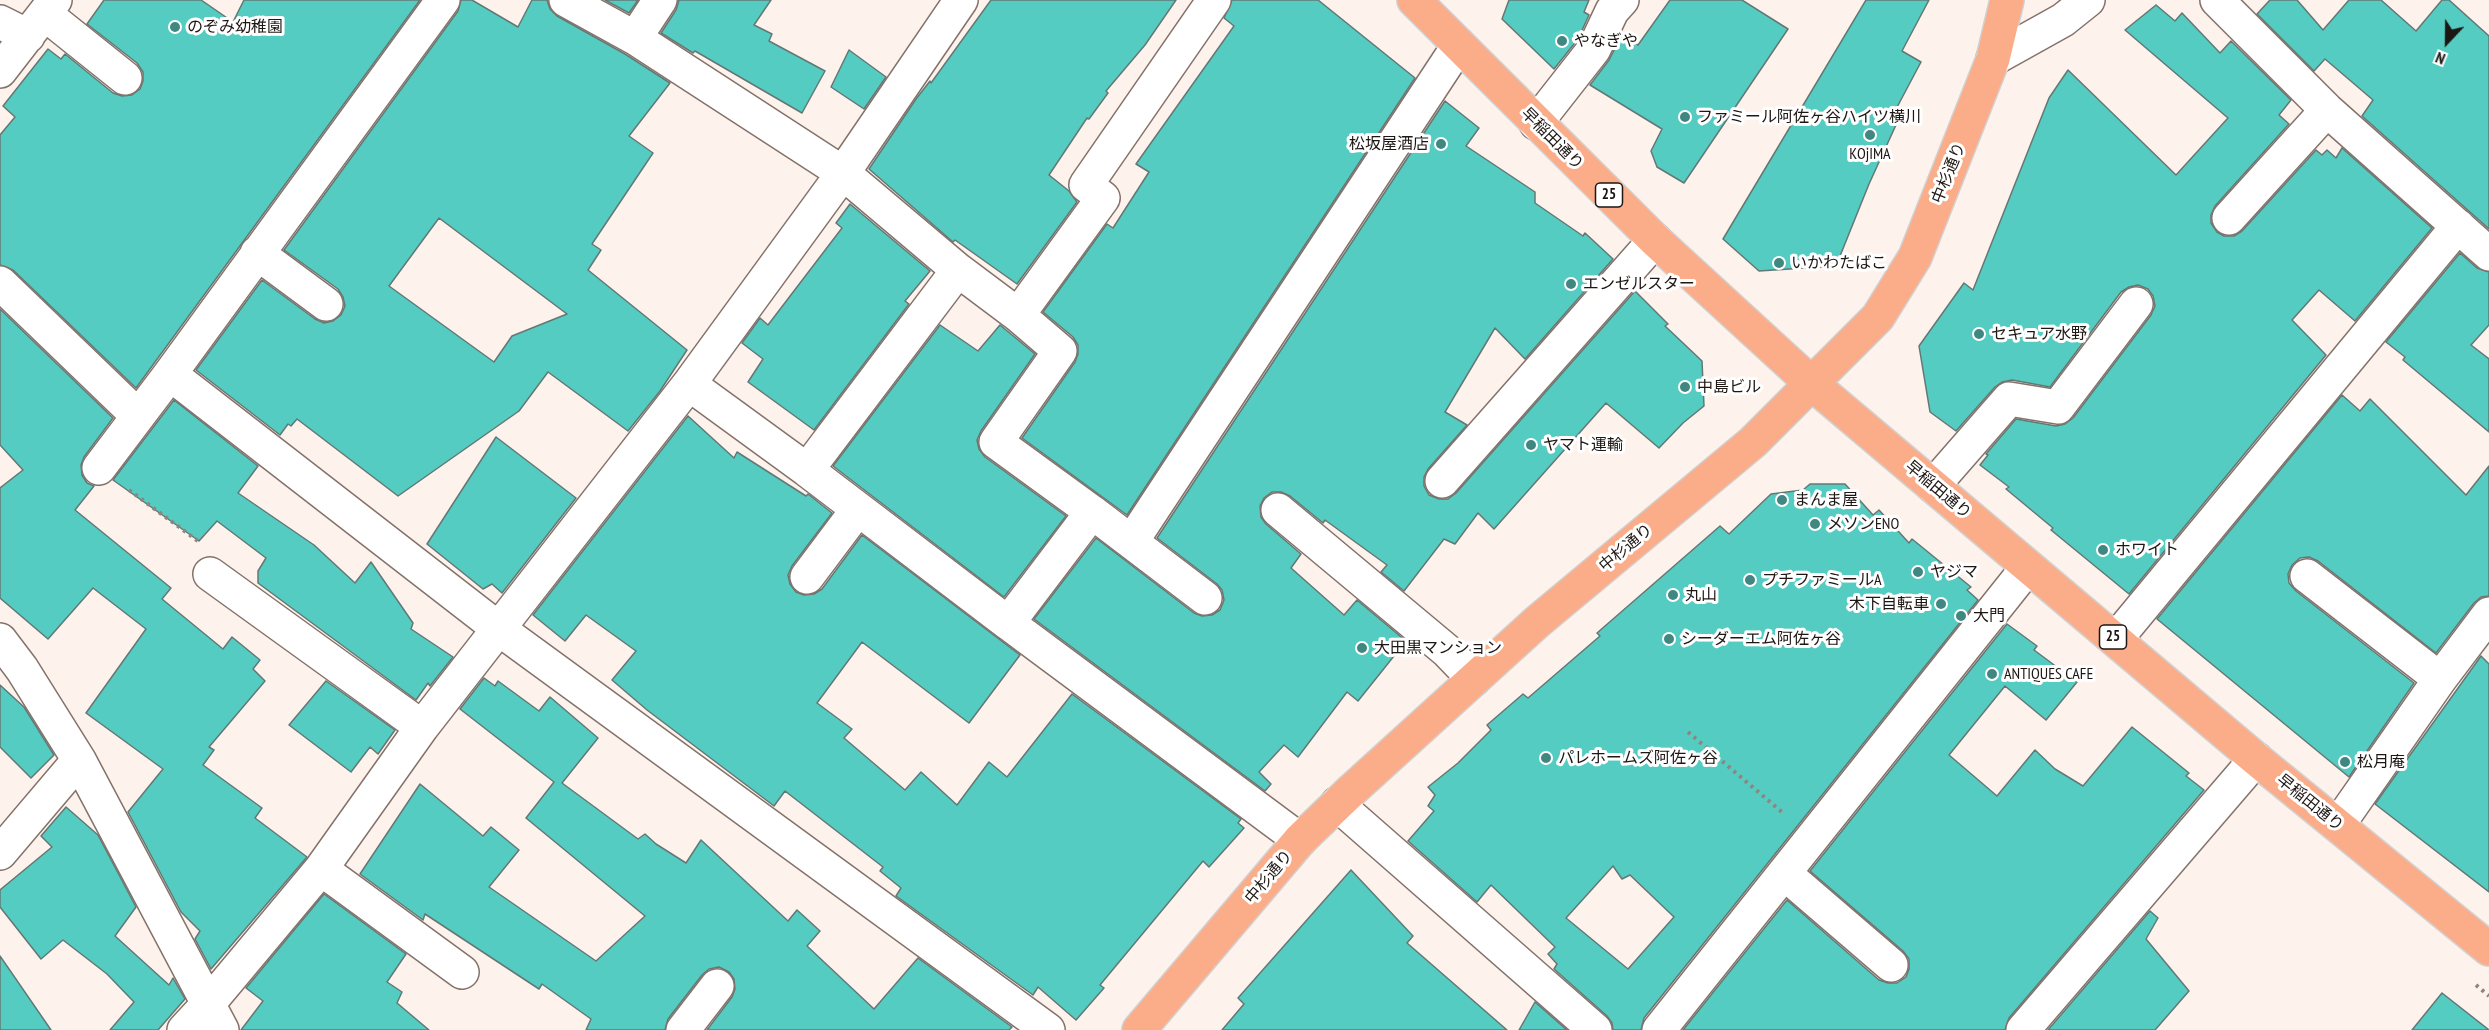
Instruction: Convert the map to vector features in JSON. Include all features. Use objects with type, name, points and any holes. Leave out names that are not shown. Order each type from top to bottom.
[{"type":"main road","name":"早稲田通り","points":[[1414,0],[1655,240],[1811,383],[2256,759],[2489,949]]},
{"type":"main road","name":"中杉通り","points":[[1151,1026],[1300,840],[1537,622],[1753,442],[1878,317],[1915,257],[1993,59],[2007,0]]},
{"type":"street","points":[[99,468],[443,0]]},
{"type":"street","points":[[566,0],[635,38],[843,173],[958,270],[1018,315],[1060,351],[996,442],[1132,541],[1205,598]]},
{"type":"street","points":[[635,38],[660,0]]},
{"type":"street","points":[[184,1030],[216,1017],[422,727],[689,384],[843,173],[961,0]]},
{"type":"street","points":[[1018,315],[1103,198],[1086,185],[1214,0]]},
{"type":"street","points":[[1536,123],[1594,49],[1612,11],[1622,0]]},
{"type":"street","points":[[1993,59],[2063,20],[2088,0]]},
{"type":"street","points":[[2217,0],[2327,110],[2489,254]]},
{"type":"street","points":[[0,71],[32,18],[125,78]]},
{"type":"street","points":[[1132,541],[1459,45]]},
{"type":"street","points":[[2229,218],[2327,110]]},
{"type":"street","points":[[2116,639],[2458,226]]},
{"type":"street","points":[[1442,481],[1655,240]]},
{"type":"street","points":[[257,253],[326,304]]},
{"type":"street","points":[[807,470],[958,270]]},
{"type":"street","points":[[0,283],[138,417]]},
{"type":"street","points":[[1933,486],[2009,399],[2058,407],[2136,304]]},
{"type":"street","points":[[170,374],[499,629],[1048,1030]]},
{"type":"street","points":[[689,384],[1300,840]]},
{"type":"street","points":[[807,578],[858,509]]},
{"type":"street","points":[[1278,510],[1447,651],[1474,680]]},
{"type":"street","points":[[1008,624],[1092,512]]},
{"type":"street","points":[[1659,1030],[2028,567]]},
{"type":"street","points":[[210,573],[422,727]]},
{"type":"street","points":[[2307,576],[2440,679]]},
{"type":"street","points":[[2338,825],[2440,679],[2489,614]]},
{"type":"street","points":[[0,640],[22,669],[79,760],[216,1017]]},
{"type":"street","points":[[2023,1030],[2256,759]]},
{"type":"street","points":[[0,853],[79,760]]},
{"type":"street","points":[[1337,804],[1595,1030]]},
{"type":"street","points":[[321,869],[462,972]]},
{"type":"street","points":[[1784,873],[1891,965]]},
{"type":"street","points":[[683,1030],[717,986]]},
{"type":"path","points":[[99,468],[206,547],[210,573]]},
{"type":"path","points":[[1688,732],[1812,838]]},
{"type":"building","points":[[104,0],[201,0],[233,22],[244,0],[420,0],[136,388],[13,270],[0,265],[0,135],[15,117],[3,106],[48,49],[61,59],[65,54],[113,93],[122,96],[132,95],[140,89],[143,72],[137,63],[87,24]]},
{"type":"building","points":[[461,0],[472,0],[518,27],[532,0],[547,0],[550,9],[557,16],[625,54],[670,83],[629,136],[653,153],[592,244],[601,250],[588,270],[687,350],[660,391],[628,431],[548,372],[519,411],[398,496],[297,419],[291,426],[288,424],[280,435],[196,370],[262,280],[315,319],[324,323],[333,321],[341,315],[345,306],[338,289],[284,250],[458,11]],"holes":[[[439,218],[567,314],[512,336],[494,362],[389,286]]]},
{"type":"building","points":[[605,0],[638,0],[629,13]]},
{"type":"building","points":[[679,0],[771,0],[754,25],[772,34],[769,41],[825,71],[802,113],[661,33],[676,10]]},
{"type":"building","points":[[991,0],[1176,0],[1145,45],[1106,91],[1108,93],[1089,119],[1087,118],[1049,175],[1069,191],[1077,202],[1017,284],[955,240],[953,242],[869,169],[916,99],[930,81],[931,83]]},
{"type":"building","points":[[1232,0],[1318,0],[1415,78],[1127,515],[1022,438],[1075,362],[1078,354],[1078,345],[1073,337],[1043,312],[1107,224],[1113,228],[1149,172],[1136,164],[1234,26],[1224,18]]},
{"type":"building","points":[[1509,0],[1589,0],[1584,12],[1589,15],[1578,39],[1554,69],[1502,19]]},
{"type":"building","points":[[1670,0],[1742,0],[1788,29],[1684,183],[1657,167],[1651,151],[1662,129],[1590,85],[1609,60],[1622,35],[1638,45]]},
{"type":"building","points":[[1866,0],[1929,0],[1902,51],[1921,62],[1895,111],[1901,114],[1869,184],[1836,266],[1759,271],[1723,239]]},
{"type":"building","points":[[2270,0],[2297,0],[2323,30],[2349,0],[2381,0],[2416,31],[2442,0],[2449,0],[2489,36],[2489,229],[2362,116],[2373,100],[2325,59],[2314,71],[2257,14]]},
{"type":"building","points":[[2156,5],[2175,21],[2182,13],[2220,53],[2231,41],[2291,100],[2279,115],[2289,124],[2215,206],[2211,215],[2211,223],[2217,232],[2224,236],[2234,236],[2242,231],[2316,150],[2322,155],[2327,150],[2336,158],[2342,148],[2432,228],[2355,321],[2319,290],[2292,320],[2326,355],[2129,594],[2051,530],[2053,528],[2006,489],[2009,487],[1980,465],[1988,455],[1986,454],[2016,419],[2056,426],[2065,424],[2073,418],[2151,315],[2155,306],[2153,296],[2148,289],[2138,285],[2121,292],[2050,387],[2012,380],[2002,382],[1956,431],[1930,412],[1919,346],[1964,283],[1973,290],[2049,98],[2068,70],[2176,175],[2228,118],[2125,30]]},
{"type":"building","points":[[849,50],[886,77],[864,109],[831,87]]},
{"type":"building","points":[[1445,101],[1479,128],[1466,146],[1535,192],[1535,203],[1583,236],[1585,233],[1613,259],[1525,359],[1495,328],[1445,412],[1467,425],[1428,469],[1424,477],[1424,486],[1429,495],[1439,499],[1448,499],[1456,493],[1635,291],[1668,324],[1665,326],[1702,361],[1704,406],[1683,423],[1659,448],[1606,403],[1494,529],[1478,513],[1455,544],[1444,539],[1404,591],[1381,572],[1387,565],[1325,520],[1323,523],[1290,496],[1281,492],[1272,492],[1264,498],[1260,506],[1261,517],[1301,554],[1291,568],[1344,615],[1357,600],[1406,641],[1358,701],[1347,692],[1298,757],[1284,745],[1259,772],[1271,784],[1265,791],[1034,619],[1096,538],[1194,613],[1202,616],[1212,615],[1220,610],[1224,600],[1222,590],[1217,584],[1157,538]]},
{"type":"building","points":[[850,204],[930,271],[905,301],[909,304],[814,430],[748,382],[763,359],[742,343],[760,318],[768,325],[842,228],[836,223]]},
{"type":"building","points":[[2460,253],[2477,268],[2489,272],[2489,325],[2471,345],[2489,359],[2489,432],[2403,360],[2405,357],[2386,342]]},
{"type":"building","points":[[0,309],[113,418],[84,457],[81,465],[82,475],[87,483],[94,486],[75,510],[171,588],[162,599],[223,649],[232,637],[260,660],[253,669],[265,681],[209,747],[214,750],[203,765],[262,808],[255,818],[307,857],[211,969],[195,939],[200,931],[181,912],[128,812],[163,769],[86,713],[146,629],[93,588],[48,639],[0,598],[0,488],[23,470],[0,445]]},
{"type":"building","points":[[940,325],[978,351],[1000,325],[1035,354],[977,440],[979,449],[985,457],[1066,516],[1004,597],[833,466]]},
{"type":"building","points":[[2342,395],[2360,411],[2370,399],[2466,495],[2489,466],[2489,596],[2481,597],[2474,603],[2436,653],[2318,561],[2309,557],[2300,558],[2292,565],[2288,574],[2289,583],[2296,591],[2414,683],[2349,777],[2157,619]]},
{"type":"building","points":[[174,400],[258,466],[238,493],[314,545],[355,583],[371,562],[413,623],[411,629],[453,657],[430,686],[428,683],[416,700],[258,583],[258,571],[266,558],[217,521],[199,541],[113,480]]},
{"type":"building","points":[[688,416],[734,458],[737,452],[806,496],[808,494],[832,513],[792,566],[788,575],[790,584],[796,592],[804,595],[814,594],[822,589],[862,535],[1020,655],[969,723],[862,642],[817,703],[852,729],[844,738],[905,790],[921,772],[957,805],[989,762],[1007,777],[1072,694],[1241,819],[1238,823],[1244,828],[1209,867],[1203,861],[1100,985],[1104,988],[1076,1020],[1038,987],[1033,995],[896,896],[901,888],[880,871],[883,867],[785,791],[774,806],[647,710],[612,680],[636,651],[586,615],[565,641],[533,615]]},
{"type":"building","points":[[496,437],[576,498],[502,593],[492,584],[483,589],[427,544]]},
{"type":"building","points":[[1810,484],[1845,484],[1873,515],[1879,510],[1909,543],[1912,539],[1971,587],[1967,590],[1978,600],[1644,1018],[1641,1030],[1613,1030],[1612,1023],[1607,1016],[1554,969],[1557,964],[1548,954],[1555,947],[1491,885],[1477,902],[1408,841],[1434,811],[1428,806],[1435,795],[1428,787],[1458,763],[1491,730],[1487,725],[1523,694],[1528,698],[1600,636],[1597,633],[1720,526],[1729,534],[1771,494],[1803,490]],"holes":[[[1613,866],[1622,879],[1630,875],[1674,917],[1628,969],[1566,918]]]},
{"type":"building","points":[[2007,624],[2037,646],[2034,650],[2077,682],[2046,720],[2005,686],[1949,755],[1997,796],[2035,750],[2055,769],[2083,786],[2132,727],[2189,773],[2186,776],[2204,790],[2009,1018],[2005,1030],[1683,1030],[1787,900],[1879,980],[1897,983],[1906,977],[1909,959],[1903,951],[1810,871]]},
{"type":"building","points":[[2481,656],[2489,664],[2489,892],[2375,804]]},
{"type":"building","points":[[484,678],[495,686],[498,681],[539,711],[550,697],[598,738],[562,783],[638,839],[645,834],[656,844],[686,863],[701,840],[788,921],[797,910],[820,931],[807,946],[874,1009],[918,958],[1012,1027],[1009,1030],[707,1030],[732,997],[735,989],[734,979],[729,972],[719,967],[709,969],[702,975],[668,1019],[665,1030],[586,1030],[591,1019],[542,984],[539,989],[425,914],[423,920],[360,874],[420,784],[483,836],[491,827],[519,850],[489,887],[596,961],[645,916],[526,818],[554,782],[460,709]]},
{"type":"building","points":[[326,681],[395,730],[378,754],[370,747],[351,772],[289,725]]},
{"type":"building","points":[[0,685],[24,707],[54,755],[31,778],[0,747]]},
{"type":"building","points":[[66,807],[98,835],[136,907],[115,936],[169,985],[173,978],[185,999],[158,1030],[110,1030],[134,1002],[107,974],[63,940],[41,959],[0,907],[0,890],[52,847],[41,836]]},
{"type":"building","points":[[1351,870],[1413,936],[1407,943],[1507,1030],[1222,1030],[1244,1004],[1238,998]]},
{"type":"building","points":[[324,894],[406,954],[387,982],[402,992],[397,1003],[429,1030],[241,1030],[263,1001],[246,988]]},
{"type":"building","points":[[2150,911],[2158,918],[2146,939],[2189,991],[2155,1030],[2048,1030]]},
{"type":"building","points":[[0,956],[51,1030],[0,1030]]},
{"type":"building","points":[[2442,993],[2489,1030],[2412,1030]]},
{"type":"building","points":[[1535,1002],[1567,1030],[1519,1030]]},
{"type":"place","name":"のぞみ幼稚園","points":[[175,27]]},
{"type":"place","name":"やなぎや","points":[[1562,41]]},
{"type":"place","name":"ファミール阿佐ヶ谷ハイツ横川","points":[[1685,117]]},
{"type":"place","name":"KOjIMA","points":[[1870,135]]},
{"type":"place","name":"松坂屋酒店","points":[[1441,144]]},
{"type":"place","name":"いかわたばこ","points":[[1779,263]]},
{"type":"place","name":"エンゼルスター","points":[[1571,284]]},
{"type":"place","name":"セキュア水野","points":[[1979,334]]},
{"type":"place","name":"中島ビル","points":[[1685,387]]},
{"type":"place","name":"ヤマト運輸","points":[[1531,445]]},
{"type":"place","name":"まんま屋","points":[[1782,500]]},
{"type":"place","name":"メソンENO","points":[[1815,524]]},
{"type":"place","name":"ホワイト","points":[[2103,550]]},
{"type":"place","name":"ヤジマ","points":[[1918,572]]},
{"type":"place","name":"プチファミールA","points":[[1750,580]]},
{"type":"place","name":"丸山","points":[[1673,595]]},
{"type":"place","name":"木下自転車","points":[[1941,604]]},
{"type":"place","name":"大門","points":[[1961,616]]},
{"type":"place","name":"シーダーエム阿佐ヶ谷","points":[[1669,639]]},
{"type":"place","name":"大田黒マンション","points":[[1362,648]]},
{"type":"place","name":"ANTIQUES CAFE","points":[[1992,674]]},
{"type":"place","name":"パレホームズ阿佐ヶ谷","points":[[1546,758]]},
{"type":"place","name":"松月庵","points":[[2345,762]]}]
